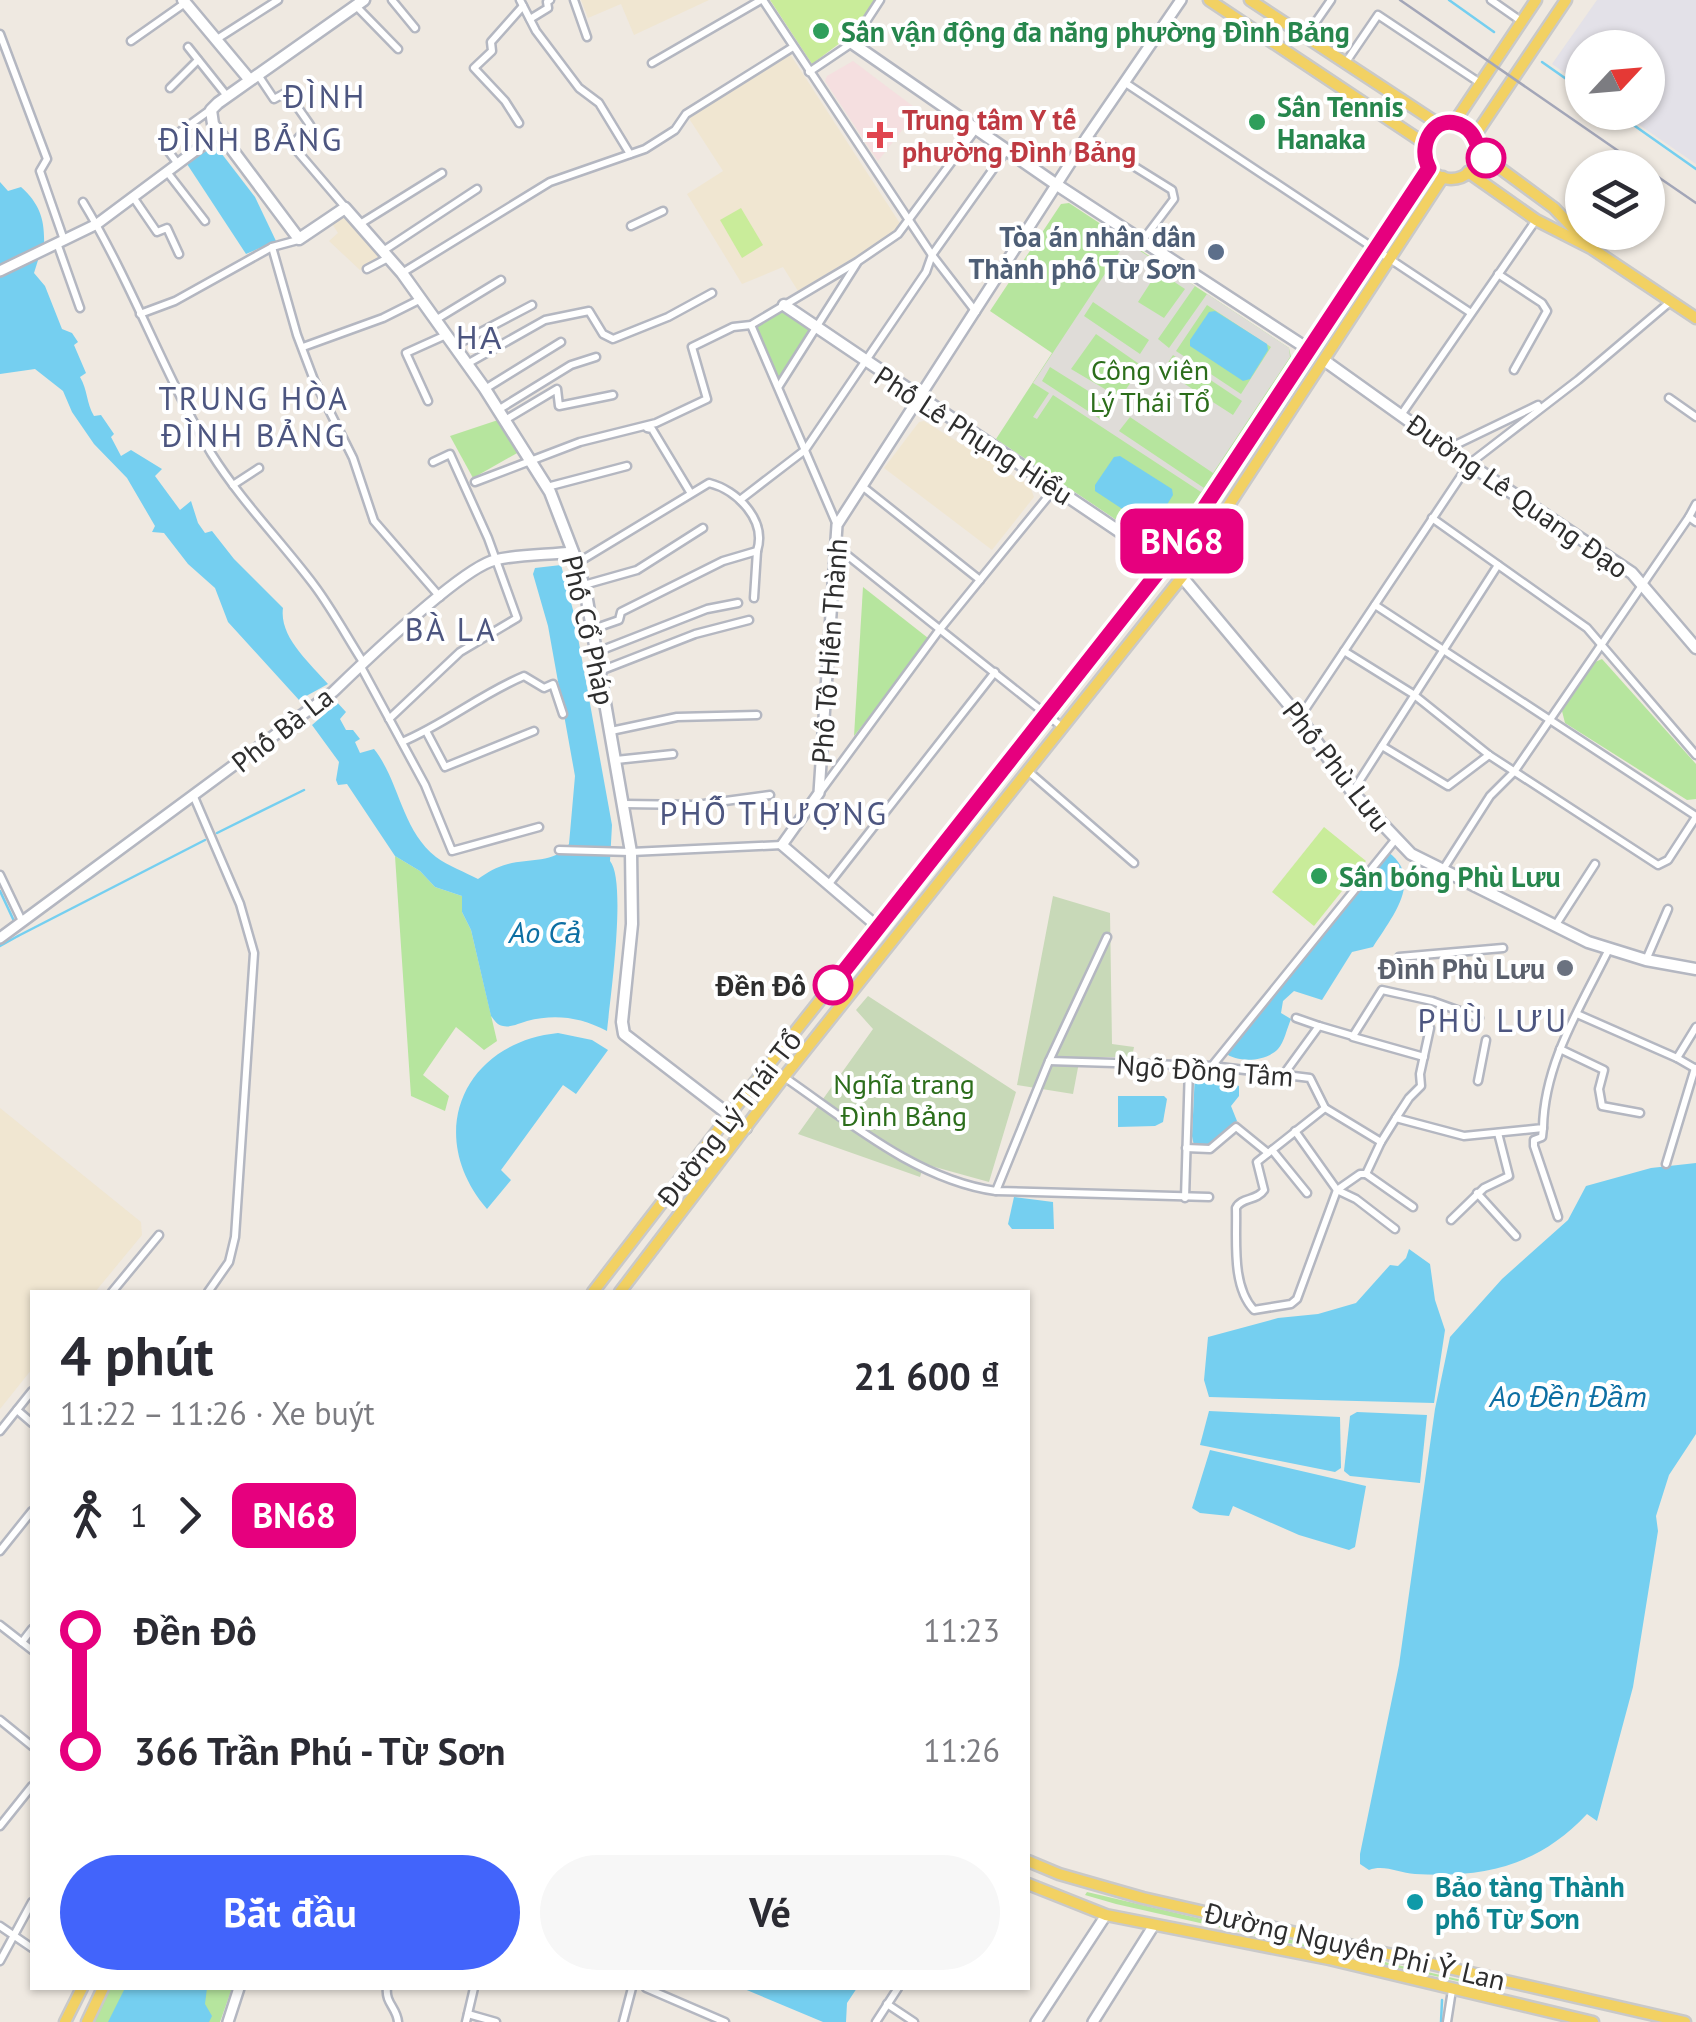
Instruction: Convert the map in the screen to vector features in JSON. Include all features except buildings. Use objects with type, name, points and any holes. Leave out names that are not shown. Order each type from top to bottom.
[{"type":"main road","points":[[1209,0],[1424,142]]},
{"type":"main road","points":[[1250,0],[1440,125]]},
{"type":"main road","points":[[1454,123],[1536,0]]},
{"type":"main road","points":[[1474,136],[1566,0]]},
{"type":"main road","points":[[187,2],[216,40],[253,77]]},
{"type":"main road","points":[[346,208],[300,240],[213,124],[211,110],[360,3]]},
{"type":"main road","points":[[1299,61],[1309,39]]},
{"type":"main road","points":[[852,42],[1058,185],[1325,360]]},
{"type":"main road","points":[[1454,123],[1474,136],[1478,152],[1468,172],[1455,178],[1443,177],[1429,168],[1423,155],[1424,142],[1432,130],[1454,123]]},
{"type":"main road","points":[[1478,152],[1564,216],[1554,229]]},
{"type":"main road","name":"Đường Lý Thái Tổ","points":[[596,1290],[1166,563],[1429,168]]},
{"type":"main road","points":[[1468,172],[1536,220],[1565,235]]},
{"type":"main road","name":"Đường Lý Thái Tổ","points":[[622,1290],[784,1077],[1182,577],[1443,177]]},
{"type":"main road","points":[[1536,220],[1548,203]]},
{"type":"main road","name":"Phố Cổ Pháp","points":[[346,208],[402,273],[485,389],[547,487],[575,557],[584,585],[630,852],[632,924],[624,1034],[746,1128]]},
{"type":"main road","points":[[1594,250],[1696,318]]},
{"type":"main road","name":"Phố Lê Phụng Hiểu","points":[[784,305],[1166,563]]},
{"type":"main road","name":"Đường Lê Quang Đạo","points":[[1325,360],[1469,464],[1610,556],[1641,583],[1696,648]]},
{"type":"main road","points":[[1242,450],[1258,462]]},
{"type":"main road","points":[[1166,563],[1182,577]]},
{"type":"main road","name":"Phố Phù Lưu","points":[[1182,577],[1300,718],[1352,792],[1411,854],[1554,927],[1646,960],[1696,969]]},
{"type":"main road","points":[[879,928],[893,940]]},
{"type":"main road","name":"Đường Nguyên Phi Ỷ Lan","points":[[1030,1861],[1143,1898],[1685,2022]]},
{"type":"main road","name":"Đường Nguyên Phi Ỷ Lan","points":[[1030,1885],[1106,1915],[1330,1959],[1593,2022]]},
{"type":"main road","points":[[1502,2001],[1507,1980]]},
{"type":"main road","points":[[66,2022],[81,1990]]},
{"type":"main road","points":[[86,2022],[102,1990]]},
{"type":"street","points":[[216,40],[278,0]]},
{"type":"street","points":[[392,0],[414,28]]},
{"type":"street","points":[[530,20],[548,8],[550,0]]},
{"type":"street","points":[[574,0],[588,37]]},
{"type":"street","points":[[652,63],[762,0],[932,255],[976,312]]},
{"type":"street","points":[[809,72],[852,42],[880,0]]},
{"type":"street","name":"Phố Tô Hiến Thành","points":[[782,846],[819,793],[837,525],[1180,0]]},
{"type":"street","points":[[1309,39],[1330,0]]},
{"type":"street","points":[[1491,0],[1522,21]]},
{"type":"street","points":[[130,41],[187,2]]},
{"type":"street","points":[[360,3],[398,49]]},
{"type":"street","points":[[519,123],[505,101],[474,68],[492,51],[491,42],[521,3],[579,88],[599,102],[630,154]]},
{"type":"street","points":[[1345,63],[1378,15],[1480,83]]},
{"type":"street","points":[[0,34],[47,159],[40,171],[80,308]]},
{"type":"street","points":[[188,47],[227,96]]},
{"type":"street","points":[[402,273],[550,182],[645,149],[675,130],[686,114],[793,47]]},
{"type":"street","points":[[170,88],[198,60]]},
{"type":"street","points":[[253,77],[274,99],[287,92],[310,125],[292,145],[346,208]]},
{"type":"street","points":[[1124,82],[1472,313]]},
{"type":"street","points":[[178,164],[166,142],[211,110]]},
{"type":"street","points":[[474,482],[580,442],[656,423],[707,400],[692,347],[733,327],[751,325],[898,234],[976,129]]},
{"type":"street","points":[[0,270],[96,224],[220,133]]},
{"type":"street","points":[[1088,137],[1172,190],[1174,199],[1143,240]]},
{"type":"street","points":[[740,500],[805,450],[926,272],[932,255],[1006,150]]},
{"type":"street","points":[[167,172],[205,221]]},
{"type":"street","points":[[360,224],[442,173]]},
{"type":"street","points":[[366,269],[477,190]]},
{"type":"street","points":[[134,197],[157,232],[167,228],[180,254]]},
{"type":"street","points":[[83,202],[177,395],[233,485],[314,586],[362,664],[425,785],[452,852],[539,827]]},
{"type":"street","points":[[632,226],[663,211]]},
{"type":"street","points":[[1401,415],[1536,220]]},
{"type":"street","points":[[140,314],[176,301],[272,247],[300,240]]},
{"type":"street","points":[[272,247],[314,380],[353,458],[374,522],[440,597]]},
{"type":"street","points":[[779,386],[858,262]]},
{"type":"street","points":[[1498,274],[1547,310],[1514,370]]},
{"type":"street","points":[[436,320],[501,280]]},
{"type":"street","points":[[466,364],[544,320],[589,311],[602,334],[613,339],[668,317],[712,292]]},
{"type":"street","points":[[303,347],[370,323],[421,299]]},
{"type":"street","points":[[1300,718],[1469,464],[1671,301]]},
{"type":"street","points":[[454,346],[532,305]]},
{"type":"street","points":[[751,325],[837,525]]},
{"type":"street","points":[[428,400],[406,353],[446,335]]},
{"type":"street","points":[[485,389],[562,342]]},
{"type":"street","points":[[500,416],[571,365],[596,356]]},
{"type":"street","points":[[500,416],[557,389],[559,406],[612,394]]},
{"type":"street","points":[[1449,448],[1553,398]]},
{"type":"street","points":[[1669,398],[1696,417]]},
{"type":"street","points":[[641,426],[652,429],[690,492]]},
{"type":"street","points":[[389,719],[460,652],[495,628],[518,618],[450,454],[433,462]]},
{"type":"street","points":[[547,487],[627,466]]},
{"type":"street","points":[[233,485],[260,468]]},
{"type":"street","points":[[575,557],[690,492],[709,484],[722,486],[740,500],[759,527],[754,598]]},
{"type":"street","points":[[862,486],[980,580]]},
{"type":"street","points":[[819,793],[940,629],[1054,488]]},
{"type":"street","points":[[1442,871],[1490,796],[1514,772],[1551,720],[1641,583],[1692,520],[1696,504]]},
{"type":"street","points":[[1432,518],[1587,628],[1696,755]]},
{"type":"street","points":[[584,585],[638,570],[703,528]]},
{"type":"street","points":[[836,547],[1062,727]]},
{"type":"street","points":[[592,630],[619,620],[622,612],[699,572],[757,551]]},
{"type":"street","name":"Phố Bà La","points":[[0,938],[333,692],[474,570],[496,560],[575,557]]},
{"type":"street","points":[[1352,792],[1498,565]]},
{"type":"street","points":[[596,652],[708,609],[738,603]]},
{"type":"street","points":[[1344,651],[1413,694],[1489,755],[1658,865],[1668,860],[1696,816],[1375,604]]},
{"type":"street","points":[[600,671],[694,634],[748,620]]},
{"type":"street","points":[[828,884],[995,672]]},
{"type":"street","points":[[402,742],[497,687],[524,676],[544,688],[553,684],[563,714]]},
{"type":"street","points":[[454,698],[460,711]]},
{"type":"street","points":[[611,731],[677,716],[756,715]]},
{"type":"street","points":[[426,731],[445,767],[534,730]]},
{"type":"street","points":[[1382,746],[1448,786],[1489,755]]},
{"type":"street","points":[[616,760],[672,754]]},
{"type":"street","points":[[1028,771],[1134,862]]},
{"type":"street","points":[[623,804],[696,806],[770,795]]},
{"type":"street","points":[[194,797],[240,904],[254,953],[235,1237],[230,1262],[209,1290]]},
{"type":"street","points":[[1212,1066],[1394,840]]},
{"type":"street","points":[[558,850],[630,852],[782,846],[879,928]]},
{"type":"street","points":[[1554,927],[1595,864]]},
{"type":"street","points":[[0,876],[23,922]]},
{"type":"street","points":[[1646,960],[1668,908]]},
{"type":"street","points":[[996,1191],[1107,937]]},
{"type":"street","points":[[1399,957],[1504,948]]},
{"type":"street","points":[[1558,1217],[1534,1140],[1542,1137],[1547,1085],[1560,1049],[1609,949]]},
{"type":"street","points":[[1353,1036],[1382,990],[1432,1001],[1480,1018]]},
{"type":"street","points":[[1578,1014],[1696,1068],[1666,1164]]},
{"type":"street","points":[[1296,1018],[1424,1058]]},
{"type":"street","points":[[1284,1074],[1319,1026]]},
{"type":"street","points":[[1677,1058],[1696,1026]]},
{"type":"street","points":[[1366,1174],[1396,1118],[1422,1086],[1430,1028]]},
{"type":"street","points":[[1478,1081],[1486,1040]]},
{"type":"street","points":[[1560,1049],[1604,1070],[1599,1089],[1602,1106],[1640,1113]]},
{"type":"street","name":"Ngõ Đồng Tâm","points":[[1050,1061],[1212,1066],[1310,1078],[1325,1108],[1382,1142]]},
{"type":"street","points":[[1185,1198],[1188,1067]]},
{"type":"street","points":[[784,1077],[908,1160],[964,1185],[996,1191],[1209,1197]]},
{"type":"street","points":[[1325,1108],[1257,1162],[1264,1190],[1236,1208],[1238,1267],[1247,1302],[1254,1310],[1291,1304],[1297,1298],[1336,1190],[1360,1174],[1366,1174],[1413,1207]]},
{"type":"street","points":[[1396,1118],[1464,1136],[1543,1128]]},
{"type":"street","points":[[1186,1148],[1210,1148],[1236,1128],[1270,1151],[1306,1193]]},
{"type":"street","points":[[1296,1131],[1336,1190],[1356,1199],[1395,1229]]},
{"type":"street","points":[[1451,1220],[1477,1193],[1509,1176],[1498,1133]]},
{"type":"street","points":[[1477,1193],[1516,1236]]},
{"type":"street","points":[[114,1290],[159,1235]]},
{"type":"street","points":[[0,1431],[30,1394]]},
{"type":"street","points":[[17,1410],[30,1421]]},
{"type":"street","points":[[0,1552],[30,1514]]},
{"type":"street","points":[[0,1625],[30,1648]]},
{"type":"street","points":[[22,1642],[30,1632]]},
{"type":"street","points":[[0,1720],[30,1744]]},
{"type":"street","points":[[0,1825],[30,1788]]},
{"type":"street","points":[[0,1961],[30,1906]]},
{"type":"street","points":[[1036,2022],[1106,1915]]},
{"type":"street","points":[[1093,2022],[1154,1925]]},
{"type":"street","points":[[0,1926],[30,1947]]},
{"type":"street","points":[[228,2022],[238,1990]]},
{"type":"street","points":[[387,1990],[387,2002],[398,2022]]},
{"type":"street","points":[[473,1990],[466,2018],[496,2022]]},
{"type":"street","points":[[623,2022],[631,1990]]},
{"type":"street","points":[[651,1990],[725,2022]]},
{"type":"street","points":[[877,2022],[897,1990]]},
{"type":"street","points":[[1448,2022],[1452,1990]]},
{"type":"street","points":[[888,2004],[914,2022]]},
{"type":"shaded area","points":[[581,0],[709,0],[634,35],[621,4],[588,18]]},
{"type":"shaded area","points":[[1597,0],[1696,0],[1696,164],[1647,130],[1665,130],[1665,30],[1576,30]]},
{"type":"shaded area","points":[[1565,46],[1565,73],[1552,64]]},
{"type":"shaded area","points":[[790,54],[903,228],[798,291],[783,267],[742,284],[687,194],[723,171],[688,117]]},
{"type":"shaded area","name":"Trung tâm Y tế phường Đình Bảng","points":[[853,61],[918,110],[878,161],[825,81]]},
{"type":"shaded area","points":[[345,211],[387,258],[360,270],[329,241],[338,233],[331,222]]},
{"type":"shaded area","points":[[1126,242],[1195,286],[1158,339],[1169,348],[1207,294],[1289,348],[1290,357],[1213,473],[1130,417],[1119,431],[1204,488],[1201,492],[1053,395],[1037,419],[1033,417],[1049,393],[1033,383]],"holes":[[[1158,271],[1185,289],[1164,318],[1138,302]],[[1093,302],[1149,340],[1140,354],[1084,316]],[[1207,305],[1271,347],[1241,394],[1176,351]],[[1096,334],[1142,366],[1120,398],[1071,369]],[[1173,355],[1242,401],[1233,415],[1163,370]],[[1050,367],[1109,404],[1100,419],[1042,381]]]},
{"type":"shaded area","points":[[924,421],[1030,486],[1034,497],[992,550],[884,468],[919,422]]},
{"type":"shaded area","points":[[0,1108],[141,1222],[142,1235],[97,1290],[30,1290],[30,1372],[0,1409]]},
{"type":"green space","name":"Sân vận động đa năng phường Đình Bảng","points":[[770,0],[876,0],[848,37],[812,64]]},
{"type":"green space","name":"Công viên Lý Thái Tổ","points":[[1069,203],[1289,348],[1291,357],[1165,547],[1149,542],[996,439],[1052,353],[990,311],[1061,204]]},
{"type":"green space","points":[[741,208],[763,245],[742,258],[720,220]]},
{"type":"green space","points":[[781,309],[809,329],[779,382],[754,326]]},
{"type":"green space","points":[[498,420],[519,452],[473,478],[450,436]]},
{"type":"green space","points":[[863,587],[929,642],[854,736]]},
{"type":"green space","points":[[1602,659],[1696,764],[1696,799],[1687,800],[1565,723],[1562,711],[1595,662]]},
{"type":"green space","name":"Sân bóng Phù Lưu","points":[[1324,827],[1366,861],[1314,926],[1272,892]]},
{"type":"green space","points":[[395,856],[420,871],[435,887],[462,896],[462,912],[471,930],[497,1041],[484,1050],[456,1027],[423,1075],[449,1096],[445,1111],[411,1096]]},
{"type":"green space","points":[[1053,896],[1110,913],[1112,1044],[1134,1047],[1132,1057],[1080,1057],[1073,1094],[1017,1085]]},
{"type":"green space","name":"Nghĩa trang Đình Bảng","points":[[868,996],[1016,1092],[989,1182],[924,1164],[920,1177],[798,1134],[873,1029],[856,1010]]},
{"type":"green space","points":[[1087,1892],[1488,1988],[1116,1904],[1085,1895]]},
{"type":"green space","points":[[108,1990],[231,1990],[220,2022],[93,2022]]},
{"type":"water","points":[[215,145],[255,197],[276,241],[246,254],[187,164]]},
{"type":"water","points":[[0,182],[8,191],[21,187],[33,200],[42,221],[44,247],[0,267]]},
{"type":"water","points":[[39,257],[34,273],[45,286],[62,329],[72,333],[78,342],[74,345],[86,373],[80,377],[90,406],[94,416],[101,415],[114,434],[111,437],[121,456],[131,450],[162,469],[155,476],[180,510],[191,501],[205,533],[212,531],[283,608],[291,639],[328,684],[299,700],[228,622],[215,588],[188,564],[164,533],[152,532],[155,526],[127,478],[94,444],[63,391],[35,369],[0,374],[0,275]]},
{"type":"water","points":[[1215,311],[1267,344],[1268,350],[1250,379],[1243,381],[1190,346],[1209,312]]},
{"type":"water","points":[[1120,456],[1172,489],[1173,495],[1155,524],[1148,526],[1095,491],[1114,457]]},
{"type":"water","name":"Ao Cả","points":[[561,565],[573,610],[612,825],[610,861],[615,873],[617,915],[607,1031],[557,1017],[509,1026],[496,1022],[491,1016],[471,930],[462,912],[462,896],[435,887],[420,871],[395,856],[347,784],[338,785],[339,762],[312,725],[326,713],[323,704],[334,699],[346,712],[340,719],[346,730],[353,730],[360,739],[355,742],[360,753],[374,749],[415,833],[424,846],[446,863],[478,879],[504,865],[557,855],[569,844],[575,776],[548,626],[533,574],[535,568]]},
{"type":"water","points":[[1388,852],[1399,863],[1404,886],[1395,911],[1373,947],[1352,952],[1322,1000],[1294,991],[1283,1001],[1281,1013],[1291,1019],[1282,1043],[1273,1053],[1252,1060],[1225,1053]]},
{"type":"water","points":[[558,1033],[592,1040],[608,1050],[576,1094],[563,1085],[501,1170],[511,1180],[487,1209],[468,1181],[458,1152],[456,1124],[463,1097],[477,1074],[498,1054],[525,1040]]},
{"type":"water","points":[[1195,1073],[1216,1076],[1239,1086],[1239,1096],[1231,1106],[1237,1121],[1205,1149],[1194,1146],[1192,1136]]},
{"type":"water","points":[[1118,1096],[1164,1096],[1167,1099],[1163,1122],[1155,1126],[1118,1127]]},
{"type":"water","name":"Ao Đền Đầm","points":[[1696,1163],[1696,1434],[1669,1475],[1656,1516],[1658,1531],[1633,1687],[1597,1821],[1587,1814],[1530,1857],[1487,1870],[1440,1875],[1369,1870],[1360,1864],[1360,1854],[1399,1665],[1435,1409],[1450,1337],[1502,1279],[1568,1220],[1586,1186],[1651,1168]]},
{"type":"water","points":[[1014,1197],[1053,1202],[1054,1229],[1012,1229],[1008,1224]]},
{"type":"water","points":[[1409,1249],[1430,1264],[1435,1300],[1445,1330],[1434,1403],[1209,1397],[1204,1380],[1208,1337],[1356,1303],[1390,1265],[1398,1266],[1406,1258]]},
{"type":"water","points":[[1209,1411],[1340,1417],[1341,1468],[1335,1472],[1200,1445]]},
{"type":"water","points":[[1357,1412],[1427,1415],[1420,1483],[1350,1476],[1344,1471],[1350,1416]]},
{"type":"water","points":[[1210,1450],[1366,1486],[1355,1547],[1349,1550],[1299,1535],[1233,1506],[1229,1516],[1200,1513],[1192,1508]]},
{"type":"water","points":[[124,1990],[207,1990],[205,2004],[212,2016],[209,2022],[108,2022]]},
{"type":"water","points":[[747,1990],[856,1990],[847,2003],[846,2022],[823,2022]]},
{"type":"waterway","points":[[1449,0],[1494,32]]},
{"type":"waterway","points":[[1542,62],[1565,78]]},
{"type":"waterway","points":[[1641,130],[1696,169]]},
{"type":"waterway","points":[[217,833],[304,790]]},
{"type":"waterway","points":[[18,936],[205,840]]},
{"type":"waterway","points":[[0,891],[14,921]]},
{"type":"waterway","points":[[0,946],[18,936]]},
{"type":"waterway","points":[[1441,2022],[1442,2000]]},
{"type":"railway","points":[[1400,0],[1617,150]]},
{"type":"railway","points":[[1665,182],[1696,203]]},
{"type":"bus line","name":"BN68","points":[[833,985],[1182,541],[1429,168],[1423,148],[1430,133],[1444,124],[1460,125],[1472,133],[1478,152],[1486,158]]},
{"type":"place","name":"Sân vận động đa năng phường Đình Bảng","points":[[821,31]]},
{"type":"place","name":"Sân Tennis Hanaka","points":[[1257,122]]},
{"type":"place","name":"Trung tâm Y tế phường Đình Bảng","points":[[880,135]]},
{"type":"place","name":"Tòa án nhân dân Thành phố Từ Sơn","points":[[1216,252]]},
{"type":"place","name":"Sân bóng Phù Lưu","points":[[1319,876]]},
{"type":"place","name":"Đình Phù Lưu","points":[[1565,968]]},
{"type":"place","name":"Đền Đô","points":[[833,985]]},
{"type":"place","name":"Bảo tàng Thành phố Từ Sơn","points":[[1415,1902]]},
{"type":"district","name":"ĐÌNH","points":[[325,96]]},
{"type":"district","name":"ĐÌNH BẢNG","points":[[251,139]]},
{"type":"district","name":"HẠ","points":[[480,337]]},
{"type":"district","name":"TRUNG HÒA ĐÌNH BẢNG","points":[[254,416]]},
{"type":"district","name":"BÀ LA","points":[[451,629]]},
{"type":"district","name":"PHỐ THƯỢNG","points":[[774,813]]},
{"type":"district","name":"PHÙ LƯU","points":[[1493,1020]]}]
